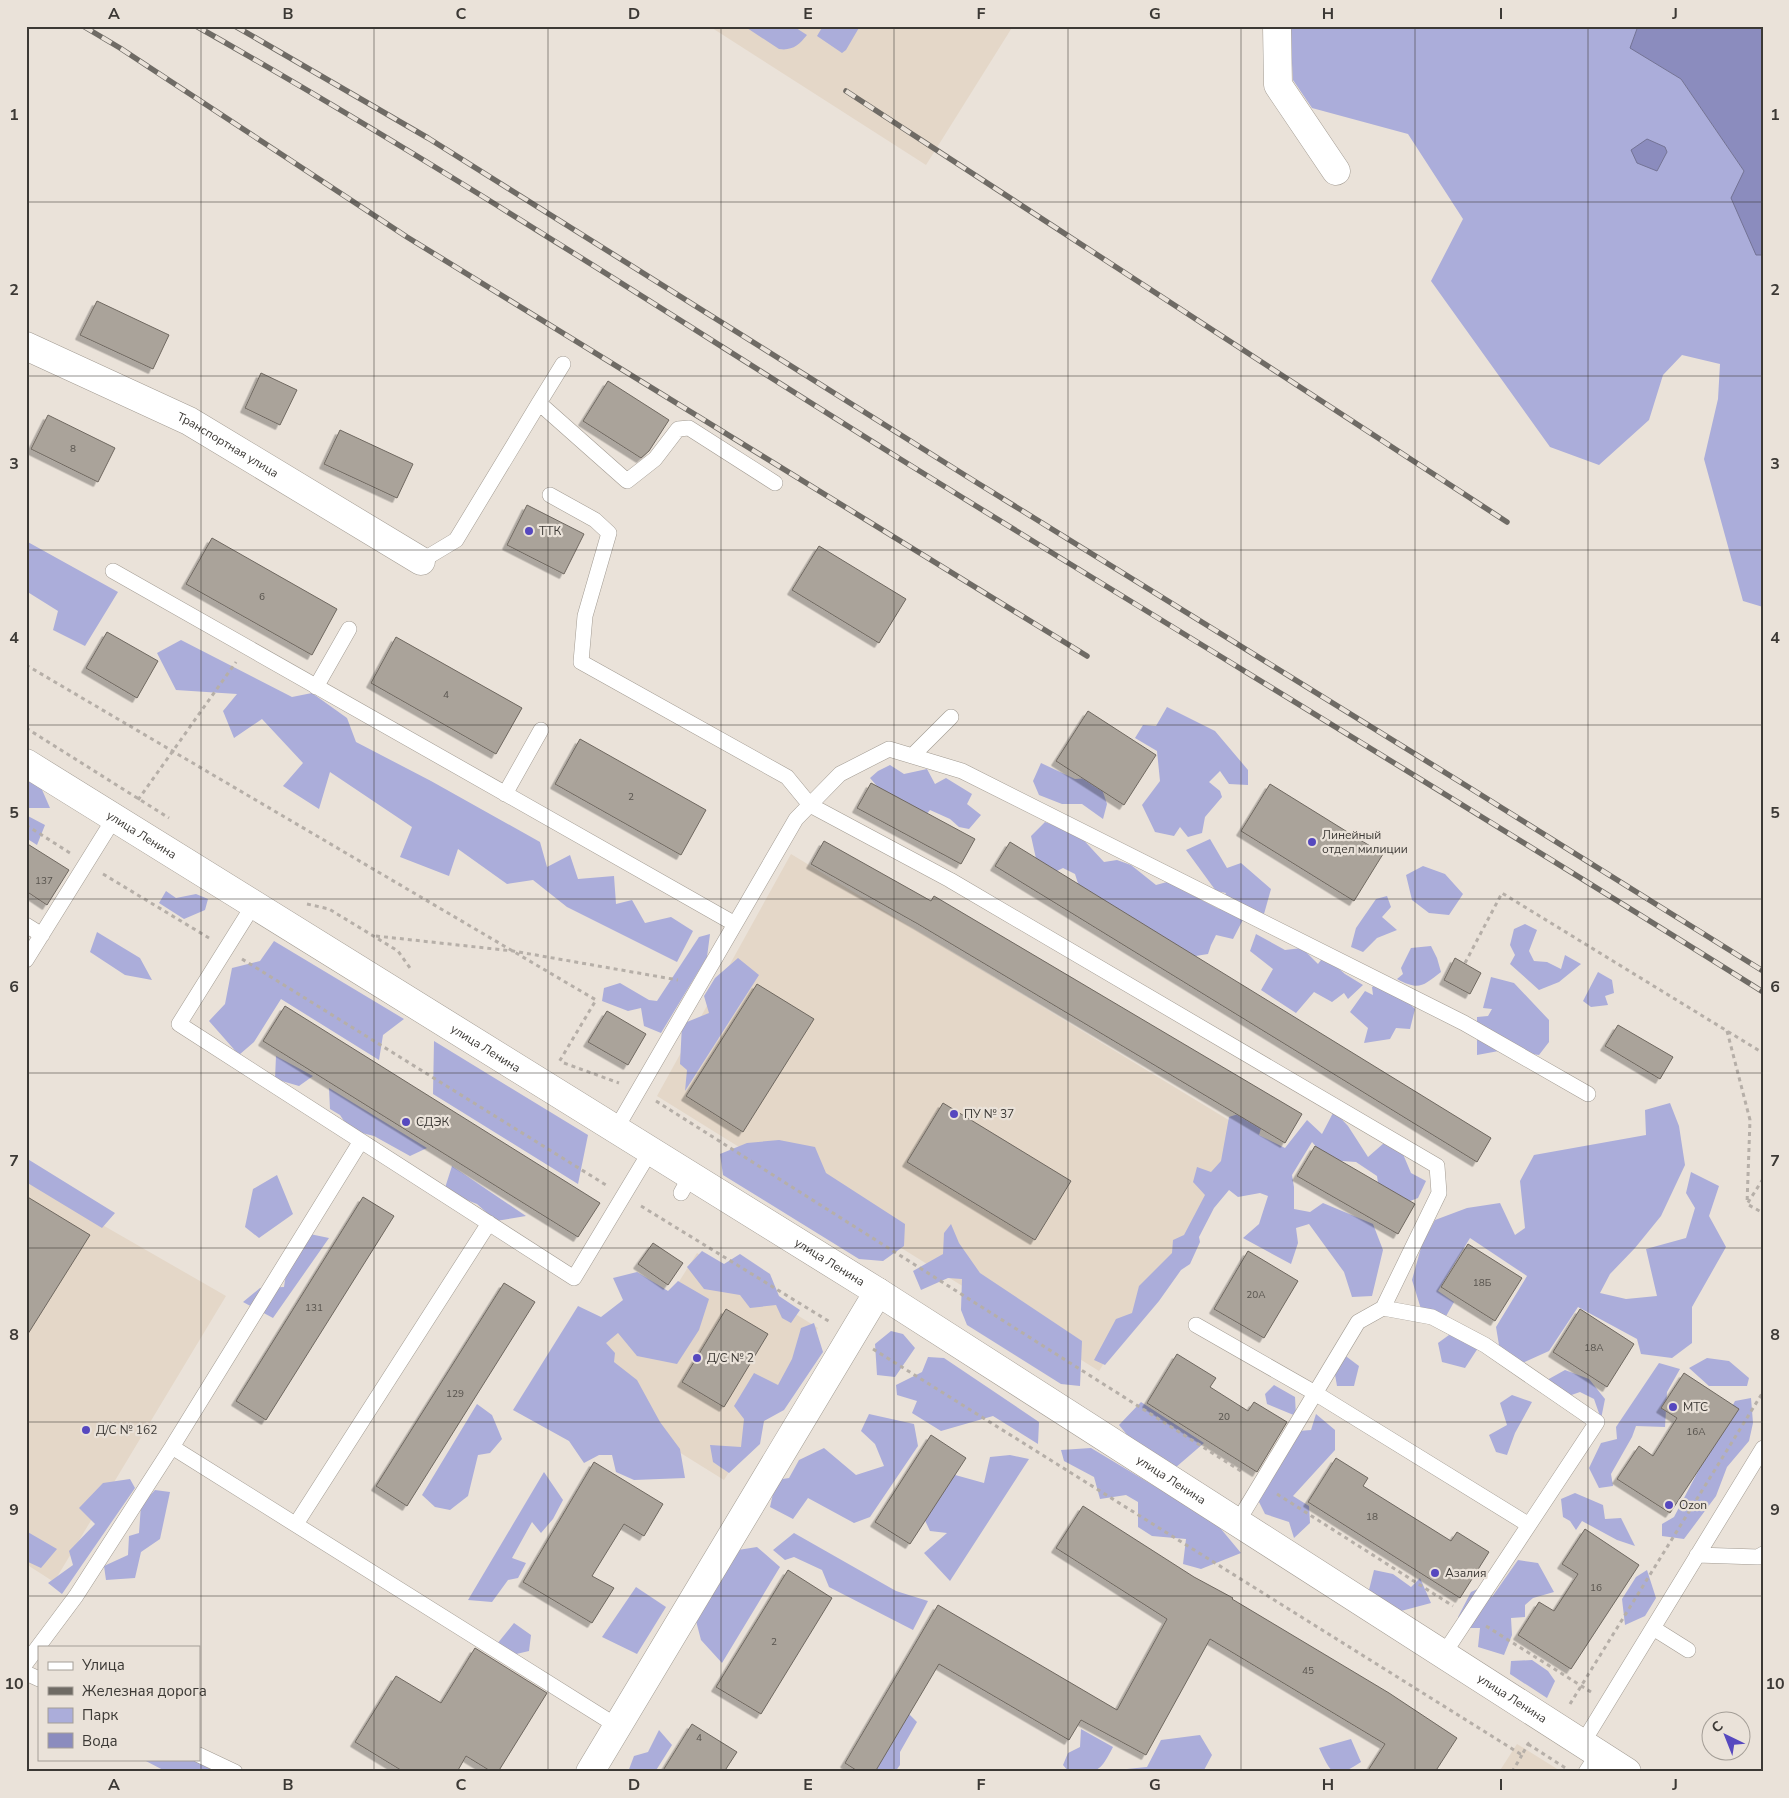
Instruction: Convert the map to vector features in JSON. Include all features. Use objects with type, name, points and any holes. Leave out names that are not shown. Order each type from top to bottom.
[{"type":"main road","points":[[1277,26],[1278,85],[1336,171]]},
{"type":"main road","name":"Транспортная улица","points":[[26,346],[189,422],[421,561]]},
{"type":"main road","name":"улица Ленина","points":[[26,762],[651,1150],[686,1184],[878,1292],[1555,1727],[1589,1756],[1627,1772]]},
{"type":"main road","points":[[590,1772],[878,1292]]},
{"type":"lane","points":[[421,561],[456,540],[563,364]]},
{"type":"lane","points":[[540,403],[627,481],[655,459],[678,428],[689,428],[775,483]]},
{"type":"lane","points":[[550,495],[595,520],[609,533],[584,616],[581,662],[787,777],[810,805],[950,880],[1437,1166],[1439,1193],[1383,1308],[1358,1322],[1237,1522]]},
{"type":"lane","points":[[113,571],[735,924]]},
{"type":"lane","points":[[316,686],[348,629]]},
{"type":"lane","points":[[912,756],[951,717]]},
{"type":"lane","points":[[505,794],[541,730]]},
{"type":"lane","points":[[616,1128],[796,819],[840,774],[889,749],[962,771],[1464,1023],[1588,1094]]},
{"type":"lane","points":[[26,960],[86,863],[119,820]]},
{"type":"lane","points":[[254,904],[179,1024],[574,1278],[623,1205],[651,1150]]},
{"type":"lane","points":[[26,925],[42,935]]},
{"type":"lane","points":[[39,1646],[76,1596],[172,1447],[361,1141]]},
{"type":"lane","points":[[296,1524],[489,1224]]},
{"type":"lane","points":[[1383,1308],[1432,1317],[1485,1345],[1597,1422],[1443,1654]]},
{"type":"lane","points":[[1196,1325],[1315,1393],[1529,1525]]},
{"type":"lane","points":[[172,1447],[618,1726]]},
{"type":"lane","points":[[1589,1756],[1607,1703],[1763,1448]]},
{"type":"lane","points":[[1698,1555],[1758,1556],[1763,1554]]},
{"type":"lane","points":[[1653,1628],[1688,1650]]},
{"type":"lane","points":[[26,1663],[38,1647]]},
{"type":"lane","points":[[26,1673],[38,1679]]},
{"type":"lane","points":[[200,1754],[235,1772]]},
{"type":"path","points":[[119,820],[139,799],[247,647]]},
{"type":"path","points":[[26,664],[596,1000],[559,1062],[638,1090],[1607,1703]]},
{"type":"path","points":[[26,728],[170,818]]},
{"type":"path","points":[[26,825],[226,949],[623,1205],[852,1336],[1522,1755]]},
{"type":"path","points":[[1465,964],[1502,893],[1763,1053]]},
{"type":"path","points":[[304,904],[329,909],[398,951],[409,968],[418,973]]},
{"type":"path","points":[[373,936],[513,951],[678,981],[682,973]]},
{"type":"path","points":[[1727,1031],[1750,1120],[1747,1204]]},
{"type":"path","points":[[1747,1204],[1763,1179]]},
{"type":"path","points":[[1747,1204],[1763,1213]]},
{"type":"path","points":[[1512,1772],[1528,1744],[1555,1727],[1763,1392]]},
{"type":"path","points":[[1528,1744],[1572,1772]]},
{"type":"shaded area","points":[[709,26],[1013,26],[926,165]]},
{"type":"shaded area","name":"ПУ № 37","points":[[791,854],[1250,1133],[1099,1371],[657,1096]]},
{"type":"shaded area","name":"Д/С № 162","points":[[26,1181],[226,1296],[54,1582],[26,1564]]},
{"type":"shaded area","name":"Д/С № 2","points":[[697,1253],[818,1328],[724,1480],[576,1388],[644,1280],[670,1296]]},
{"type":"shaded area","points":[[1517,1744],[1562,1772],[1499,1772]]},
{"type":"green space","points":[[744,26],[793,26],[807,35],[795,46],[788,49],[779,49]]},
{"type":"green space","points":[[823,26],[860,26],[846,50],[842,53],[817,36]]},
{"type":"green space","points":[[1292,26],[1638,26],[1631,48],[1681,79],[1744,171],[1756,255],[1763,255],[1763,607],[1743,601],[1704,459],[1718,399],[1720,364],[1682,355],[1663,375],[1649,420],[1599,465],[1550,447],[1431,281],[1463,219],[1408,134],[1312,108],[1293,80],[1290,30]],"holes":[[[1656,144],[1665,147],[1667,152],[1657,171]]]},
{"type":"green space","points":[[26,541],[118,592],[85,646],[53,630],[58,611],[26,591]]},
{"type":"green space","points":[[181,640],[292,697],[312,693],[347,718],[356,742],[431,781],[540,842],[547,867],[570,855],[578,879],[614,876],[616,904],[632,900],[645,923],[671,917],[693,931],[677,962],[567,907],[533,880],[507,884],[458,849],[449,876],[400,857],[412,827],[330,772],[319,809],[283,786],[303,763],[262,719],[234,738],[223,711],[237,694],[176,690],[157,653]]},
{"type":"green space","points":[[1167,707],[1215,731],[1248,770],[1248,785],[1229,784],[1220,771],[1209,782],[1220,791],[1222,797],[1205,817],[1202,833],[1188,837],[1180,827],[1174,836],[1155,832],[1142,805],[1160,781],[1157,751],[1135,738],[1143,725],[1156,726]]},
{"type":"green space","points":[[1041,763],[1075,779],[1090,778],[1100,783],[1107,804],[1103,819],[1082,804],[1062,804],[1039,795],[1033,781]]},
{"type":"green space","points":[[890,765],[904,774],[927,769],[935,784],[946,778],[972,794],[967,804],[981,815],[969,829],[959,827],[950,819],[930,810],[924,817],[882,792],[870,778],[878,771]]},
{"type":"green space","points":[[26,770],[36,776],[50,808],[26,808]]},
{"type":"green space","points":[[26,815],[45,825],[37,845],[26,838]]},
{"type":"green space","points":[[1045,822],[1078,834],[1104,862],[1117,860],[1131,865],[1156,885],[1167,882],[1219,909],[1226,893],[1216,891],[1186,850],[1210,839],[1227,868],[1241,863],[1271,889],[1264,914],[1248,910],[1233,939],[1216,935],[1208,954],[1183,958],[1081,893],[1075,874],[1063,868],[1047,876],[1037,863],[1031,836]]},
{"type":"green space","points":[[1423,866],[1445,874],[1463,894],[1449,915],[1429,913],[1412,900],[1406,875]]},
{"type":"green space","points":[[166,891],[176,898],[196,894],[208,899],[205,910],[184,919],[159,903]]},
{"type":"green space","points":[[1387,896],[1391,907],[1382,917],[1397,930],[1377,938],[1363,952],[1351,947],[1356,928],[1376,899]]},
{"type":"green space","points":[[1525,924],[1537,930],[1529,951],[1534,961],[1547,962],[1561,969],[1565,955],[1581,964],[1559,982],[1539,990],[1510,964],[1515,955],[1510,945],[1514,929]]},
{"type":"green space","points":[[97,932],[140,958],[152,980],[125,975],[90,952]]},
{"type":"green space","points":[[710,934],[707,957],[661,1033],[644,1026],[641,1008],[628,1011],[602,1001],[604,988],[620,983],[649,1000],[657,1001],[699,937]]},
{"type":"green space","points":[[1256,934],[1285,950],[1302,948],[1318,964],[1324,956],[1345,974],[1363,985],[1348,999],[1344,993],[1332,1002],[1314,992],[1296,1013],[1261,990],[1273,969],[1250,951]]},
{"type":"green space","points":[[274,941],[404,1019],[383,1035],[379,1060],[281,999],[254,1042],[239,1055],[209,1021],[225,1004],[232,968],[260,961]]},
{"type":"green space","points":[[1431,946],[1441,972],[1425,984],[1416,986],[1397,979],[1403,974],[1401,968],[1411,948]]},
{"type":"green space","points":[[738,958],[759,975],[685,1091],[687,1070],[680,1064],[682,1024],[709,1013],[704,996],[715,978]]},
{"type":"green space","points":[[1598,972],[1612,980],[1614,993],[1605,996],[1608,1005],[1591,1007],[1583,1001]]},
{"type":"green space","points":[[1491,977],[1514,983],[1549,1020],[1549,1042],[1539,1055],[1504,1050],[1477,1055],[1477,1017],[1488,1016],[1492,1009],[1483,1008]]},
{"type":"green space","points":[[1386,980],[1415,1009],[1410,1029],[1396,1028],[1390,1039],[1364,1043],[1368,1028],[1350,1012],[1365,991],[1373,995],[1372,987]]},
{"type":"green space","points":[[434,1041],[588,1135],[578,1184],[433,1094]]},
{"type":"green space","points":[[276,1056],[313,1076],[299,1086],[275,1079]]},
{"type":"green space","points":[[329,1088],[427,1148],[410,1156],[374,1136],[350,1130],[340,1115],[330,1109]]},
{"type":"green space","points":[[1670,1103],[1679,1126],[1685,1165],[1661,1216],[1635,1248],[1610,1274],[1600,1293],[1626,1299],[1657,1296],[1646,1249],[1686,1238],[1695,1208],[1686,1193],[1691,1172],[1719,1186],[1709,1216],[1726,1247],[1692,1307],[1692,1343],[1672,1358],[1641,1354],[1637,1339],[1578,1307],[1549,1351],[1518,1365],[1500,1351],[1496,1327],[1527,1276],[1470,1238],[1438,1291],[1454,1302],[1445,1318],[1421,1309],[1412,1280],[1422,1244],[1435,1220],[1467,1208],[1500,1203],[1515,1235],[1525,1228],[1520,1181],[1534,1155],[1646,1135],[1645,1110]]},
{"type":"green space","points":[[1247,1111],[1263,1122],[1259,1135],[1285,1148],[1307,1120],[1322,1134],[1334,1111],[1348,1126],[1368,1157],[1384,1143],[1400,1147],[1411,1173],[1426,1181],[1418,1198],[1405,1203],[1379,1190],[1377,1176],[1356,1162],[1328,1160],[1312,1142],[1292,1175],[1294,1209],[1310,1212],[1323,1203],[1373,1224],[1383,1250],[1372,1296],[1352,1297],[1344,1272],[1309,1224],[1296,1228],[1298,1243],[1291,1264],[1243,1238],[1259,1224],[1268,1196],[1260,1193],[1238,1197],[1229,1190],[1214,1208],[1199,1237],[1200,1242],[1190,1264],[1181,1270],[1159,1301],[1105,1365],[1094,1360],[1116,1319],[1132,1313],[1139,1286],[1172,1253],[1173,1240],[1184,1235],[1205,1195],[1193,1182],[1197,1167],[1211,1172],[1221,1161],[1229,1117]]},
{"type":"green space","points":[[779,1140],[815,1147],[826,1173],[905,1224],[904,1246],[883,1261],[859,1259],[723,1175],[720,1154],[747,1143]]},
{"type":"green space","points":[[26,1158],[115,1213],[102,1228],[26,1182]]},
{"type":"green space","points":[[452,1166],[526,1216],[496,1221],[477,1204],[444,1191]]},
{"type":"green space","points":[[277,1175],[293,1214],[259,1238],[245,1227],[253,1189]]},
{"type":"green space","points":[[951,1224],[959,1243],[980,1273],[1082,1341],[1080,1386],[1061,1384],[967,1325],[961,1310],[962,1279],[948,1278],[921,1290],[913,1271],[943,1254],[944,1233]]},
{"type":"green space","points":[[305,1233],[329,1238],[273,1318],[243,1302],[260,1288],[284,1287],[290,1248]]},
{"type":"green space","points":[[702,1251],[724,1264],[740,1254],[770,1274],[779,1296],[800,1310],[791,1323],[782,1318],[776,1305],[750,1308],[740,1295],[704,1289],[687,1267]]},
{"type":"green space","points":[[637,1272],[668,1291],[678,1281],[709,1299],[699,1330],[677,1364],[637,1356],[618,1333],[606,1343],[615,1353],[614,1362],[637,1380],[660,1422],[680,1449],[685,1478],[634,1480],[616,1472],[612,1455],[599,1455],[584,1463],[569,1441],[513,1410],[578,1306],[601,1317],[623,1300],[613,1278]]},
{"type":"green space","points":[[814,1323],[823,1352],[784,1410],[764,1421],[760,1444],[729,1473],[713,1462],[710,1445],[741,1447],[744,1419],[734,1406],[754,1373],[778,1385],[792,1359],[801,1328]]},
{"type":"green space","points":[[891,1331],[903,1334],[915,1348],[895,1377],[877,1375],[875,1344]]},
{"type":"green space","points":[[1449,1335],[1464,1336],[1478,1348],[1465,1368],[1442,1362],[1438,1343]]},
{"type":"green space","points":[[1343,1354],[1359,1366],[1354,1386],[1337,1386],[1334,1369]]},
{"type":"green space","points":[[928,1357],[944,1358],[1039,1422],[1038,1444],[993,1416],[941,1431],[912,1413],[917,1401],[897,1395],[896,1385],[922,1372]]},
{"type":"green space","points":[[1707,1358],[1729,1361],[1749,1378],[1747,1386],[1709,1386],[1689,1368]]},
{"type":"green space","points":[[1659,1363],[1680,1369],[1667,1392],[1665,1427],[1636,1426],[1632,1437],[1611,1474],[1613,1486],[1599,1488],[1589,1468],[1601,1443],[1617,1439],[1616,1427]]},
{"type":"green space","points":[[1565,1370],[1589,1379],[1605,1399],[1601,1419],[1594,1399],[1580,1392],[1560,1399],[1547,1380]]},
{"type":"green space","points":[[1274,1385],[1295,1397],[1296,1416],[1267,1404],[1265,1394]]},
{"type":"green space","points":[[1512,1395],[1532,1402],[1515,1433],[1507,1455],[1496,1452],[1489,1435],[1507,1425],[1500,1403]]},
{"type":"green space","points":[[1751,1398],[1753,1423],[1749,1441],[1727,1467],[1716,1496],[1684,1539],[1662,1536],[1662,1524],[1674,1517],[1735,1401]]},
{"type":"green space","points":[[1141,1402],[1204,1443],[1175,1468],[1133,1442],[1119,1425]]},
{"type":"green space","points":[[477,1404],[492,1415],[502,1439],[490,1453],[478,1455],[468,1496],[450,1510],[435,1507],[422,1495]]},
{"type":"green space","points":[[869,1414],[914,1424],[918,1446],[870,1517],[854,1523],[808,1498],[793,1519],[770,1507],[776,1480],[789,1478],[799,1460],[824,1448],[856,1475],[884,1466],[875,1444],[861,1431]]},
{"type":"green space","points":[[1316,1414],[1335,1430],[1335,1450],[1293,1496],[1309,1506],[1310,1523],[1294,1538],[1289,1522],[1265,1514],[1256,1496],[1287,1432],[1311,1430]]},
{"type":"green space","points":[[1091,1448],[1216,1523],[1241,1553],[1201,1569],[1183,1564],[1186,1539],[1152,1536],[1138,1527],[1138,1502],[1126,1495],[1100,1499],[1094,1477],[1064,1461],[1061,1450]]},
{"type":"green space","points":[[1010,1455],[1029,1459],[950,1581],[924,1553],[947,1533],[930,1531],[921,1512],[948,1473],[984,1483],[990,1457]]},
{"type":"green space","points":[[544,1472],[563,1500],[553,1519],[541,1533],[532,1522],[512,1558],[526,1563],[518,1578],[508,1580],[492,1602],[468,1600]]},
{"type":"green space","points":[[130,1479],[135,1488],[62,1594],[48,1583],[73,1565],[69,1551],[95,1524],[79,1508],[103,1483]]},
{"type":"green space","points":[[155,1490],[170,1492],[160,1539],[141,1552],[135,1578],[106,1580],[104,1566],[128,1555],[129,1536],[139,1533],[141,1505]]},
{"type":"green space","points":[[1575,1493],[1603,1505],[1605,1519],[1621,1518],[1635,1546],[1617,1540],[1582,1521],[1576,1530],[1570,1521],[1563,1517],[1561,1499]]},
{"type":"green space","points":[[26,1531],[57,1549],[41,1568],[26,1561]]},
{"type":"green space","points":[[794,1533],[896,1591],[928,1601],[913,1630],[829,1587],[822,1570],[794,1557],[785,1560],[773,1550]]},
{"type":"green space","points":[[757,1547],[780,1567],[722,1663],[701,1640],[695,1617],[738,1550]]},
{"type":"green space","points":[[1518,1560],[1538,1563],[1554,1592],[1533,1598],[1525,1605],[1525,1617],[1511,1618],[1512,1635],[1504,1655],[1478,1647],[1480,1628],[1465,1628],[1458,1617],[1471,1592],[1486,1585],[1492,1597]]},
{"type":"green space","points":[[1374,1570],[1393,1574],[1411,1587],[1420,1578],[1431,1603],[1401,1611],[1369,1590]]},
{"type":"green space","points":[[1647,1570],[1656,1598],[1645,1616],[1625,1625],[1622,1599],[1636,1577]]},
{"type":"green space","points":[[636,1587],[666,1607],[637,1654],[602,1637]]},
{"type":"green space","points":[[514,1623],[531,1635],[529,1651],[508,1656],[497,1644]]},
{"type":"green space","points":[[1532,1660],[1548,1671],[1555,1681],[1547,1698],[1510,1674],[1511,1661]]},
{"type":"green space","points":[[905,1710],[917,1722],[900,1752],[900,1765],[895,1772],[876,1772],[875,1767]]},
{"type":"green space","points":[[1081,1729],[1113,1747],[1101,1767],[1097,1770],[1069,1772],[1063,1765],[1068,1753],[1080,1747]]},
{"type":"green space","points":[[659,1730],[672,1745],[655,1772],[628,1772],[634,1756],[648,1752]]},
{"type":"green space","points":[[1200,1735],[1212,1755],[1203,1772],[1125,1772],[1127,1769],[1147,1767],[1161,1740]]},
{"type":"green space","points":[[1351,1739],[1361,1762],[1339,1773],[1334,1772],[1327,1764],[1319,1748]]},
{"type":"green space","points":[[144,1760],[194,1760],[201,1764],[223,1762],[242,1770],[242,1772],[167,1772]]},
{"type":"water","points":[[1638,26],[1763,26],[1763,255],[1756,255],[1731,198],[1744,171],[1681,79],[1630,48]]},
{"type":"water","points":[[1647,139],[1665,147],[1667,152],[1657,171],[1637,163],[1631,150]]},
{"type":"building","points":[[97,301],[169,335],[153,369],[80,335]]},
{"type":"building","points":[[261,373],[297,390],[280,425],[245,408]]},
{"type":"building","points":[[608,381],[669,420],[649,451],[641,458],[583,421]]},
{"type":"building","points":[[48,415],[115,448],[98,482],[31,449]]},
{"type":"building","points":[[340,430],[413,464],[397,498],[324,464]]},
{"type":"building","points":[[527,505],[584,534],[564,574],[507,545]]},
{"type":"building","points":[[212,538],[337,609],[312,655],[186,584]]},
{"type":"building","points":[[819,546],[906,599],[879,643],[792,590]]},
{"type":"building","points":[[107,632],[158,661],[137,698],[86,668]]},
{"type":"building","points":[[396,637],[522,708],[496,754],[371,683]]},
{"type":"building","points":[[1088,711],[1156,755],[1124,805],[1056,761]]},
{"type":"building","points":[[580,739],[706,810],[681,855],[555,784]]},
{"type":"building","points":[[871,783],[975,839],[961,864],[857,808]]},
{"type":"building","name":"Линейный отдел милиции","points":[[1270,784],[1383,854],[1354,901],[1241,831]]},
{"type":"building","points":[[824,841],[931,901],[934,896],[1302,1114],[1285,1143],[918,924],[811,864]]},
{"type":"building","points":[[1010,842],[1491,1138],[1477,1162],[995,866]]},
{"type":"building","points":[[26,843],[69,870],[47,905],[26,891]]},
{"type":"building","points":[[1455,958],[1481,973],[1470,994],[1444,980]]},
{"type":"building","points":[[757,984],[814,1019],[743,1132],[686,1096]]},
{"type":"building","points":[[285,1006],[600,1203],[578,1237],[263,1041]]},
{"type":"building","points":[[607,1011],[646,1034],[628,1065],[588,1042]]},
{"type":"building","points":[[1618,1025],[1673,1057],[1660,1079],[1605,1046]]},
{"type":"building","points":[[943,1103],[1071,1181],[1035,1240],[907,1162]]},
{"type":"building","points":[[1315,1146],[1415,1204],[1398,1234],[1297,1176]]},
{"type":"building","points":[[26,1196],[90,1235],[26,1337]]},
{"type":"building","points":[[363,1197],[394,1216],[266,1420],[236,1401]]},
{"type":"building","points":[[653,1243],[683,1263],[668,1285],[638,1264]]},
{"type":"building","points":[[1468,1244],[1522,1278],[1495,1321],[1441,1287]]},
{"type":"building","points":[[1248,1251],[1298,1281],[1264,1338],[1214,1309]]},
{"type":"building","points":[[504,1283],[535,1302],[407,1506],[376,1486]]},
{"type":"building","points":[[726,1309],[768,1334],[724,1407],[682,1382]]},
{"type":"building","points":[[1580,1309],[1634,1344],[1607,1387],[1553,1352]]},
{"type":"building","points":[[1177,1354],[1216,1378],[1210,1387],[1248,1411],[1254,1402],[1287,1422],[1257,1472],[1147,1403]]},
{"type":"building","points":[[1684,1373],[1739,1409],[1670,1513],[1617,1479],[1639,1446],[1653,1456],[1677,1418],[1661,1408]]},
{"type":"building","points":[[931,1435],[966,1458],[910,1544],[875,1522]]},
{"type":"building","points":[[1336,1458],[1368,1478],[1363,1486],[1451,1541],[1457,1532],[1489,1552],[1460,1598],[1308,1502]]},
{"type":"building","points":[[594,1462],[663,1504],[644,1536],[624,1524],[592,1576],[614,1588],[592,1623],[523,1582]]},
{"type":"building","points":[[1083,1506],[1194,1577],[1233,1598],[1389,1693],[1457,1738],[1435,1772],[1367,1772],[1385,1744],[1210,1639],[1146,1755],[1081,1720],[1069,1740],[939,1664],[875,1772],[859,1772],[845,1763],[938,1605],[1117,1710],[1167,1619],[1056,1548]]},
{"type":"building","points":[[1585,1529],[1639,1565],[1571,1669],[1518,1635],[1539,1602],[1554,1611],[1578,1574],[1562,1564]]},
{"type":"building","points":[[788,1570],[832,1598],[761,1714],[716,1687]]},
{"type":"building","points":[[475,1648],[547,1693],[498,1772],[492,1772],[466,1756],[457,1772],[404,1772],[355,1742],[396,1676],[441,1703]]},
{"type":"building","points":[[692,1724],[737,1752],[724,1772],[662,1772]]},
{"type":"railway","points":[[83,26],[120,48],[407,237],[1087,656]]},
{"type":"railway","points":[[196,26],[462,183],[897,457],[1763,992]]},
{"type":"railway","points":[[235,26],[428,138],[971,479],[1763,971]]},
{"type":"railway","points":[[846,91],[1507,522]]},
{"type":"place","name":"ТТК","points":[[529,531]]},
{"type":"place","name":"Линейный отдел милиции","points":[[1312,842]]},
{"type":"place","name":"ПУ № 37","points":[[954,1114]]},
{"type":"place","name":"СДЭК","points":[[406,1122]]},
{"type":"place","name":"Д/С № 2","points":[[697,1358]]},
{"type":"place","name":"МТС","points":[[1673,1407]]},
{"type":"place","name":"Д/С № 162","points":[[86,1430]]},
{"type":"place","name":"Ozon","points":[[1669,1505]]},
{"type":"place","name":"Азалия","points":[[1435,1573]]}]
